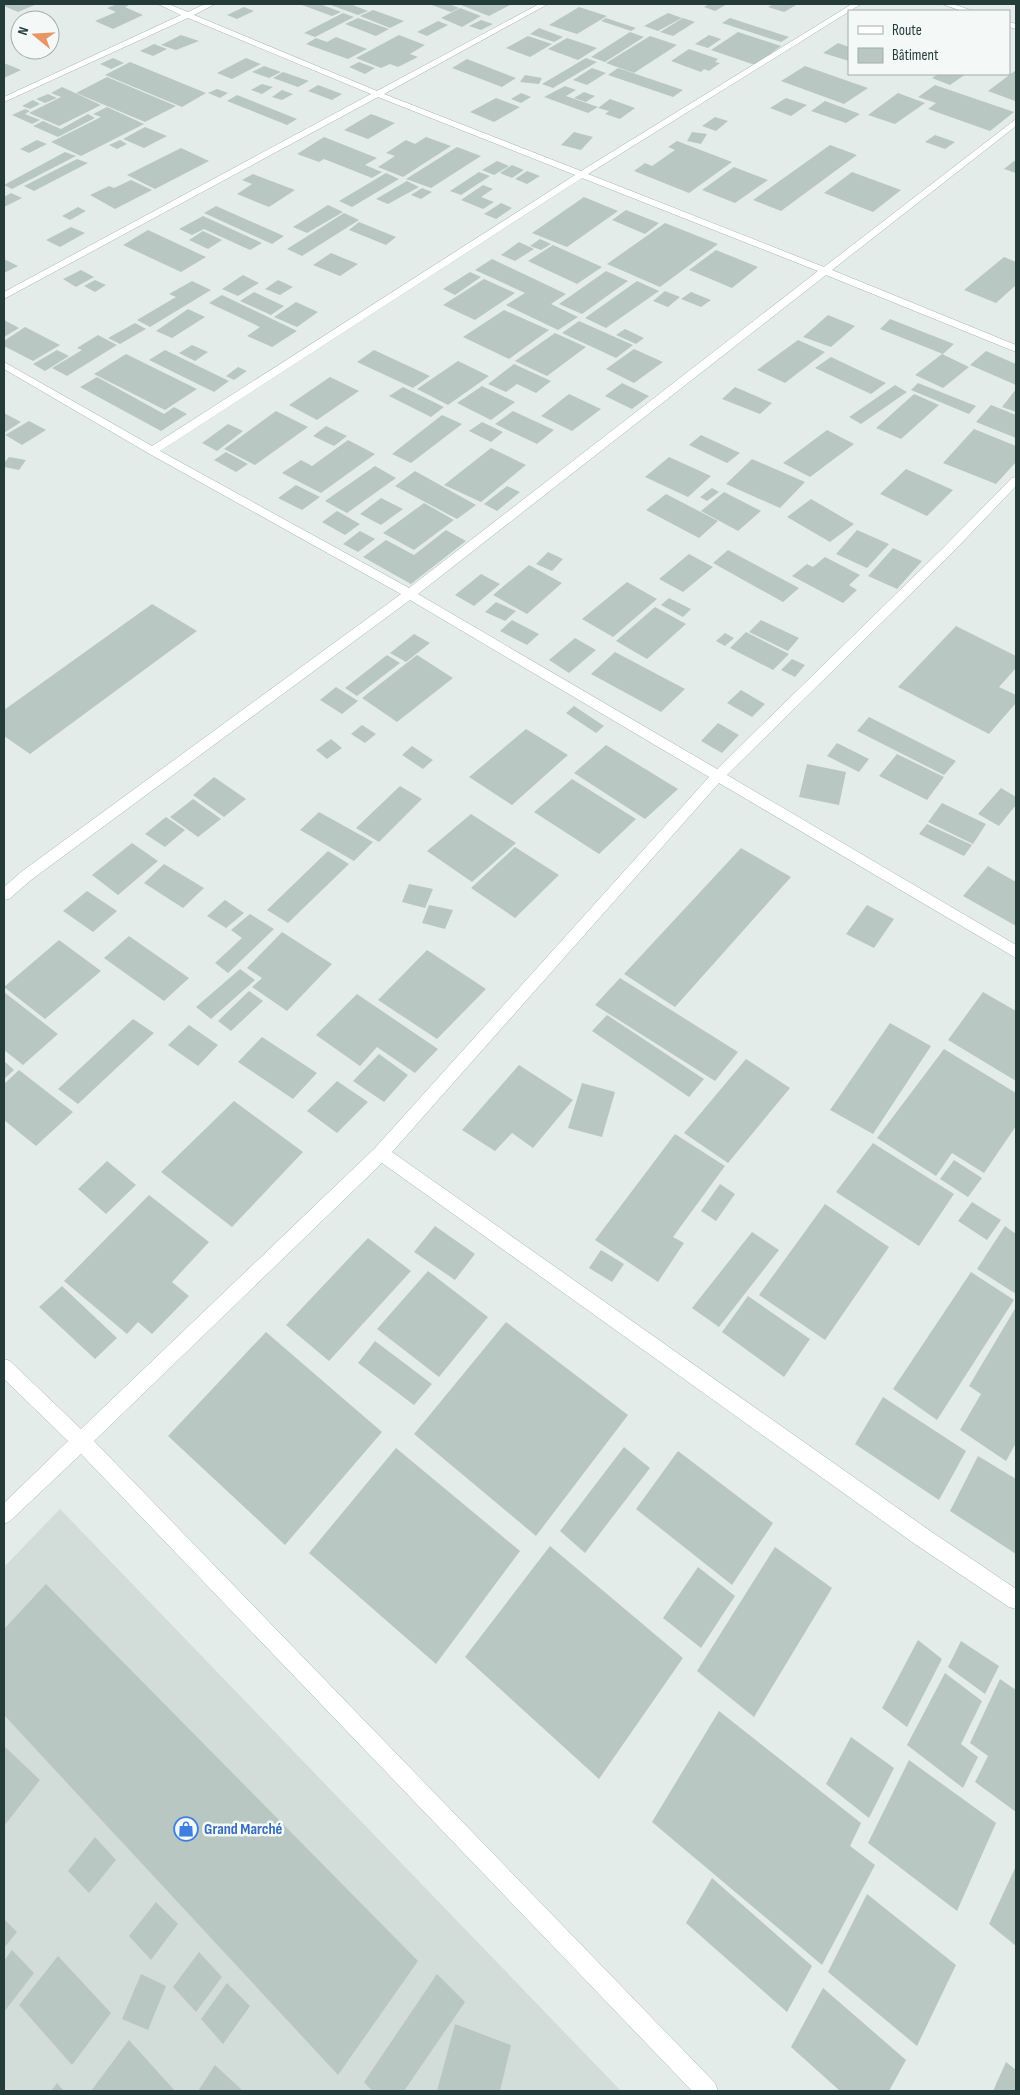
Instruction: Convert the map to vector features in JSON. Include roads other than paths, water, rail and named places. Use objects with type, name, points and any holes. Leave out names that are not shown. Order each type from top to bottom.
[{"type":"street","points":[[162,4],[378,94],[826,271],[1016,349]]},
{"type":"street","points":[[4,100],[211,4]]},
{"type":"street","points":[[4,296],[544,4]]},
{"type":"street","points":[[152,451],[582,174],[857,4]]},
{"type":"street","points":[[946,4],[966,10]]},
{"type":"street","points":[[4,895],[26,876],[410,594],[1016,122]]},
{"type":"street","points":[[4,365],[152,451],[410,594],[1016,952]]},
{"type":"street","points":[[4,1515],[381,1153],[717,777],[939,559],[1016,480]]},
{"type":"street","points":[[381,1153],[919,1535],[1016,1600]]},
{"type":"street","points":[[4,1368],[82,1442],[707,2091]]},
{"type":"place","name":"Grand Marché","points":[[186,1829]]}]
